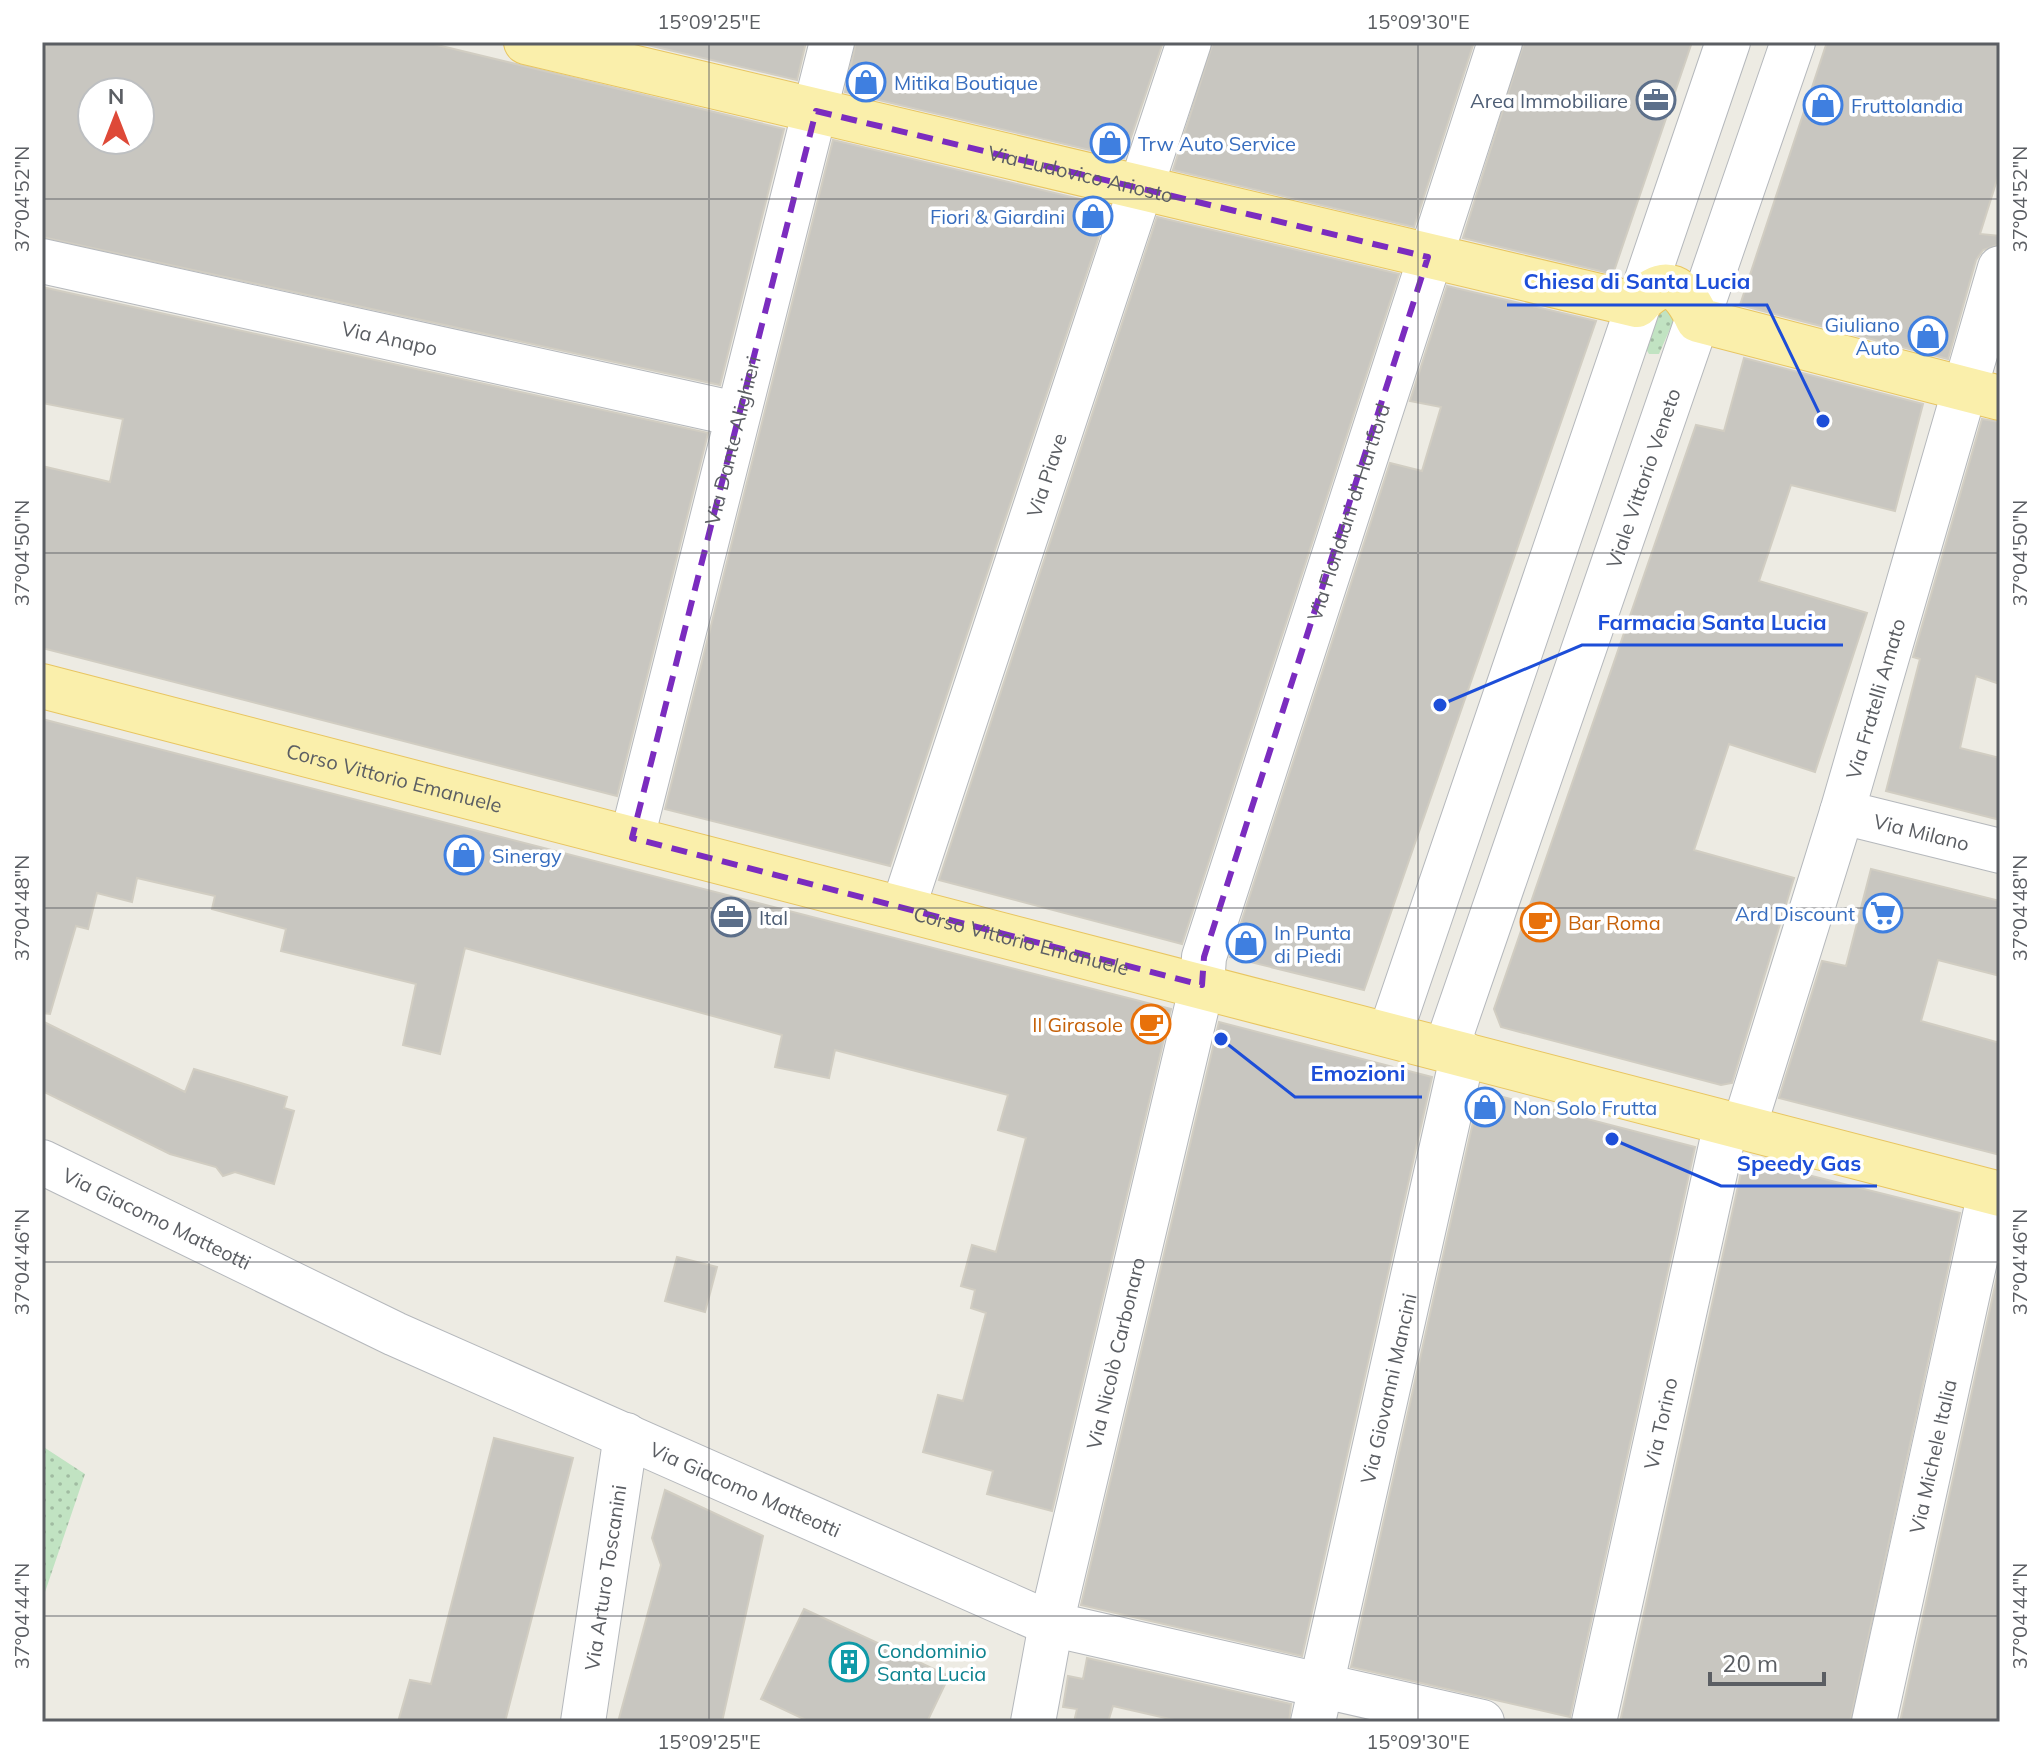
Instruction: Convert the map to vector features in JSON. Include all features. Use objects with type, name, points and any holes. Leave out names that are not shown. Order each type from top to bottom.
[{"type":"main road","name":"Via Ludovico Ariosto","points":[[526,42],[1637,305]]},
{"type":"main road","points":[[1637,305],[1650,290],[1669,286],[1687,294],[1698,320],[1982,394]]},
{"type":"main road","name":"Corso Vittorio Emanuele","points":[[42,686],[1995,1193]]},
{"type":"street","name":"Via Dante Alighieri","points":[[632,838],[736,414],[832,42]]},
{"type":"street","name":"Via Piave","points":[[903,908],[1189,42]]},
{"type":"street","name":"Via Floridiani di Hartford","points":[[1202,985],[1204,957],[1500,42]]},
{"type":"street","points":[[1390,1034],[1728,42]]},
{"type":"street","name":"Viale Vittorio Veneto","points":[[1454,1051],[1793,42]]},
{"type":"street","name":"Via Anapo","points":[[42,261],[736,414]]},
{"type":"street","name":"Via Fratelli Amato","points":[[1735,1125],[1982,394],[2000,268]]},
{"type":"street","name":"Via Milano","points":[[1842,812],[2000,851]]},
{"type":"street","name":"Via Nicolò Carbonaro","points":[[1033,1722],[1051,1624],[1202,985]]},
{"type":"street","name":"Via Giovanni Mancini","points":[[1317,1704],[1454,1051]]},
{"type":"street","name":"Via Torino","points":[[1594,1722],[1735,1125]]},
{"type":"street","name":"Via Giacomo Matteotti","points":[[42,1162],[395,1334],[1051,1624],[1317,1704],[1482,1722]]},
{"type":"street","name":"Via Michele Italia","points":[[1874,1722],[1995,1193]]},
{"type":"street","name":"Via Arturo Toscanini","points":[[583,1722],[626,1435]]},
{"type":"highlighted area","points":[[816,111],[1428,257],[1204,957],[1202,985],[632,838]]},
{"type":"green space","points":[[1660,303],[1676,315],[1659,354],[1649,354],[1646,349]]},
{"type":"green space","points":[[42,1446],[85,1474],[42,1601]]},
{"type":"building","points":[[47,42],[425,42],[784,129],[720,385],[42,237],[42,62]]},
{"type":"building","points":[[635,42],[806,42],[797,80]]},
{"type":"building","points":[[856,42],[1163,42],[1124,158],[845,92]]},
{"type":"building","points":[[1213,42],[1474,42],[1414,227],[1173,170]]},
{"type":"building","points":[[1524,42],[1692,42],[1613,274],[1463,238]]},
{"type":"building","points":[[1827,42],[2000,42],[2000,170],[1980,234],[2000,236],[2000,244],[1983,250],[1976,260],[1948,359],[1740,305]]},
{"type":"building","points":[[833,140],[1109,206],[890,866],[665,809]]},
{"type":"building","points":[[1157,217],[1399,274],[1182,944],[939,880]]},
{"type":"building","points":[[1447,286],[1596,321],[1364,990],[1230,957],[1390,463],[1422,471],[1441,407],[1410,401]]},
{"type":"building","points":[[42,287],[708,433],[617,796],[42,648],[42,466],[110,482],[123,419],[42,403]]},
{"type":"building","points":[[1744,358],[1923,404],[1895,511],[1791,485],[1759,581],[1867,613],[1815,772],[1729,744],[1694,850],[1794,878],[1732,1083],[1721,1085],[1501,1027],[1494,1009],[1696,425],[1724,431]]},
{"type":"building","points":[[1982,419],[2000,422],[2000,684],[1976,676],[1960,748],[2000,758],[2000,820],[1886,791],[1920,659],[1913,657]]},
{"type":"building","points":[[42,719],[1171,1009],[1052,1511],[987,1494],[993,1471],[923,1452],[938,1395],[963,1401],[986,1313],[971,1308],[975,1290],[961,1286],[972,1245],[996,1252],[1026,1138],[998,1130],[1008,1095],[835,1050],[829,1078],[775,1067],[782,1035],[465,948],[440,1054],[403,1045],[416,984],[281,951],[286,929],[212,909],[215,896],[137,878],[132,902],[97,893],[88,929],[76,926],[50,1014],[42,1013]]},
{"type":"building","points":[[1871,869],[2000,901],[2000,976],[1938,960],[1921,1021],[2000,1043],[2000,1155],[1779,1098],[1822,961],[1846,966]]},
{"type":"building","points":[[42,1021],[185,1092],[194,1069],[287,1097],[284,1108],[294,1111],[274,1184],[235,1172],[223,1176],[216,1167],[170,1154],[42,1091]]},
{"type":"building","points":[[1219,1022],[1432,1077],[1302,1656],[1081,1605]]},
{"type":"building","points":[[1480,1091],[1695,1147],[1570,1717],[1351,1667]]},
{"type":"building","points":[[1744,1159],[1960,1213],[1850,1722],[1620,1722]]},
{"type":"building","points":[[677,1257],[717,1267],[705,1312],[665,1301]]},
{"type":"building","points":[[2000,1263],[2000,1722],[1900,1722]]},
{"type":"building","points":[[494,1438],[573,1458],[505,1722],[398,1722],[410,1680],[431,1684]]},
{"type":"building","points":[[665,1490],[763,1536],[722,1722],[618,1722],[661,1565],[652,1538]]},
{"type":"building","name":"Condominio Santa Lucia","points":[[804,1609],[949,1676],[927,1722],[810,1722],[761,1699]]},
{"type":"building","points":[[1087,1658],[1291,1704],[1289,1722],[1183,1722],[1113,1706],[1108,1722],[1074,1722],[1077,1709],[1063,1707],[1068,1676],[1083,1679]]},
{"type":"place","name":"Mitika Boutique","points":[[866,82]]},
{"type":"place","name":"Area Immobiliare","points":[[1656,100]]},
{"type":"place","name":"Fruttolandia","points":[[1823,105]]},
{"type":"place","name":"Trw Auto Service","points":[[1110,143]]},
{"type":"place","name":"Fiori & Giardini","points":[[1093,216]]},
{"type":"place","name":"Giuliano Auto","points":[[1928,336]]},
{"type":"place","name":"Chiesa di Santa Lucia","points":[[1823,421]]},
{"type":"place","name":"Farmacia Santa Lucia","points":[[1440,705]]},
{"type":"place","name":"Sinergy","points":[[464,855]]},
{"type":"place","name":"Ard Discount","points":[[1883,913]]},
{"type":"place","name":"Ital","points":[[731,917]]},
{"type":"place","name":"Bar Roma","points":[[1540,922]]},
{"type":"place","name":"In Punta di Piedi","points":[[1246,943]]},
{"type":"place","name":"Il Girasole","points":[[1151,1024]]},
{"type":"place","name":"Emozioni","points":[[1221,1039]]},
{"type":"place","name":"Non Solo Frutta","points":[[1485,1107]]},
{"type":"place","name":"Speedy Gas","points":[[1612,1139]]},
{"type":"place","name":"Condominio Santa Lucia","points":[[849,1662]]}]
